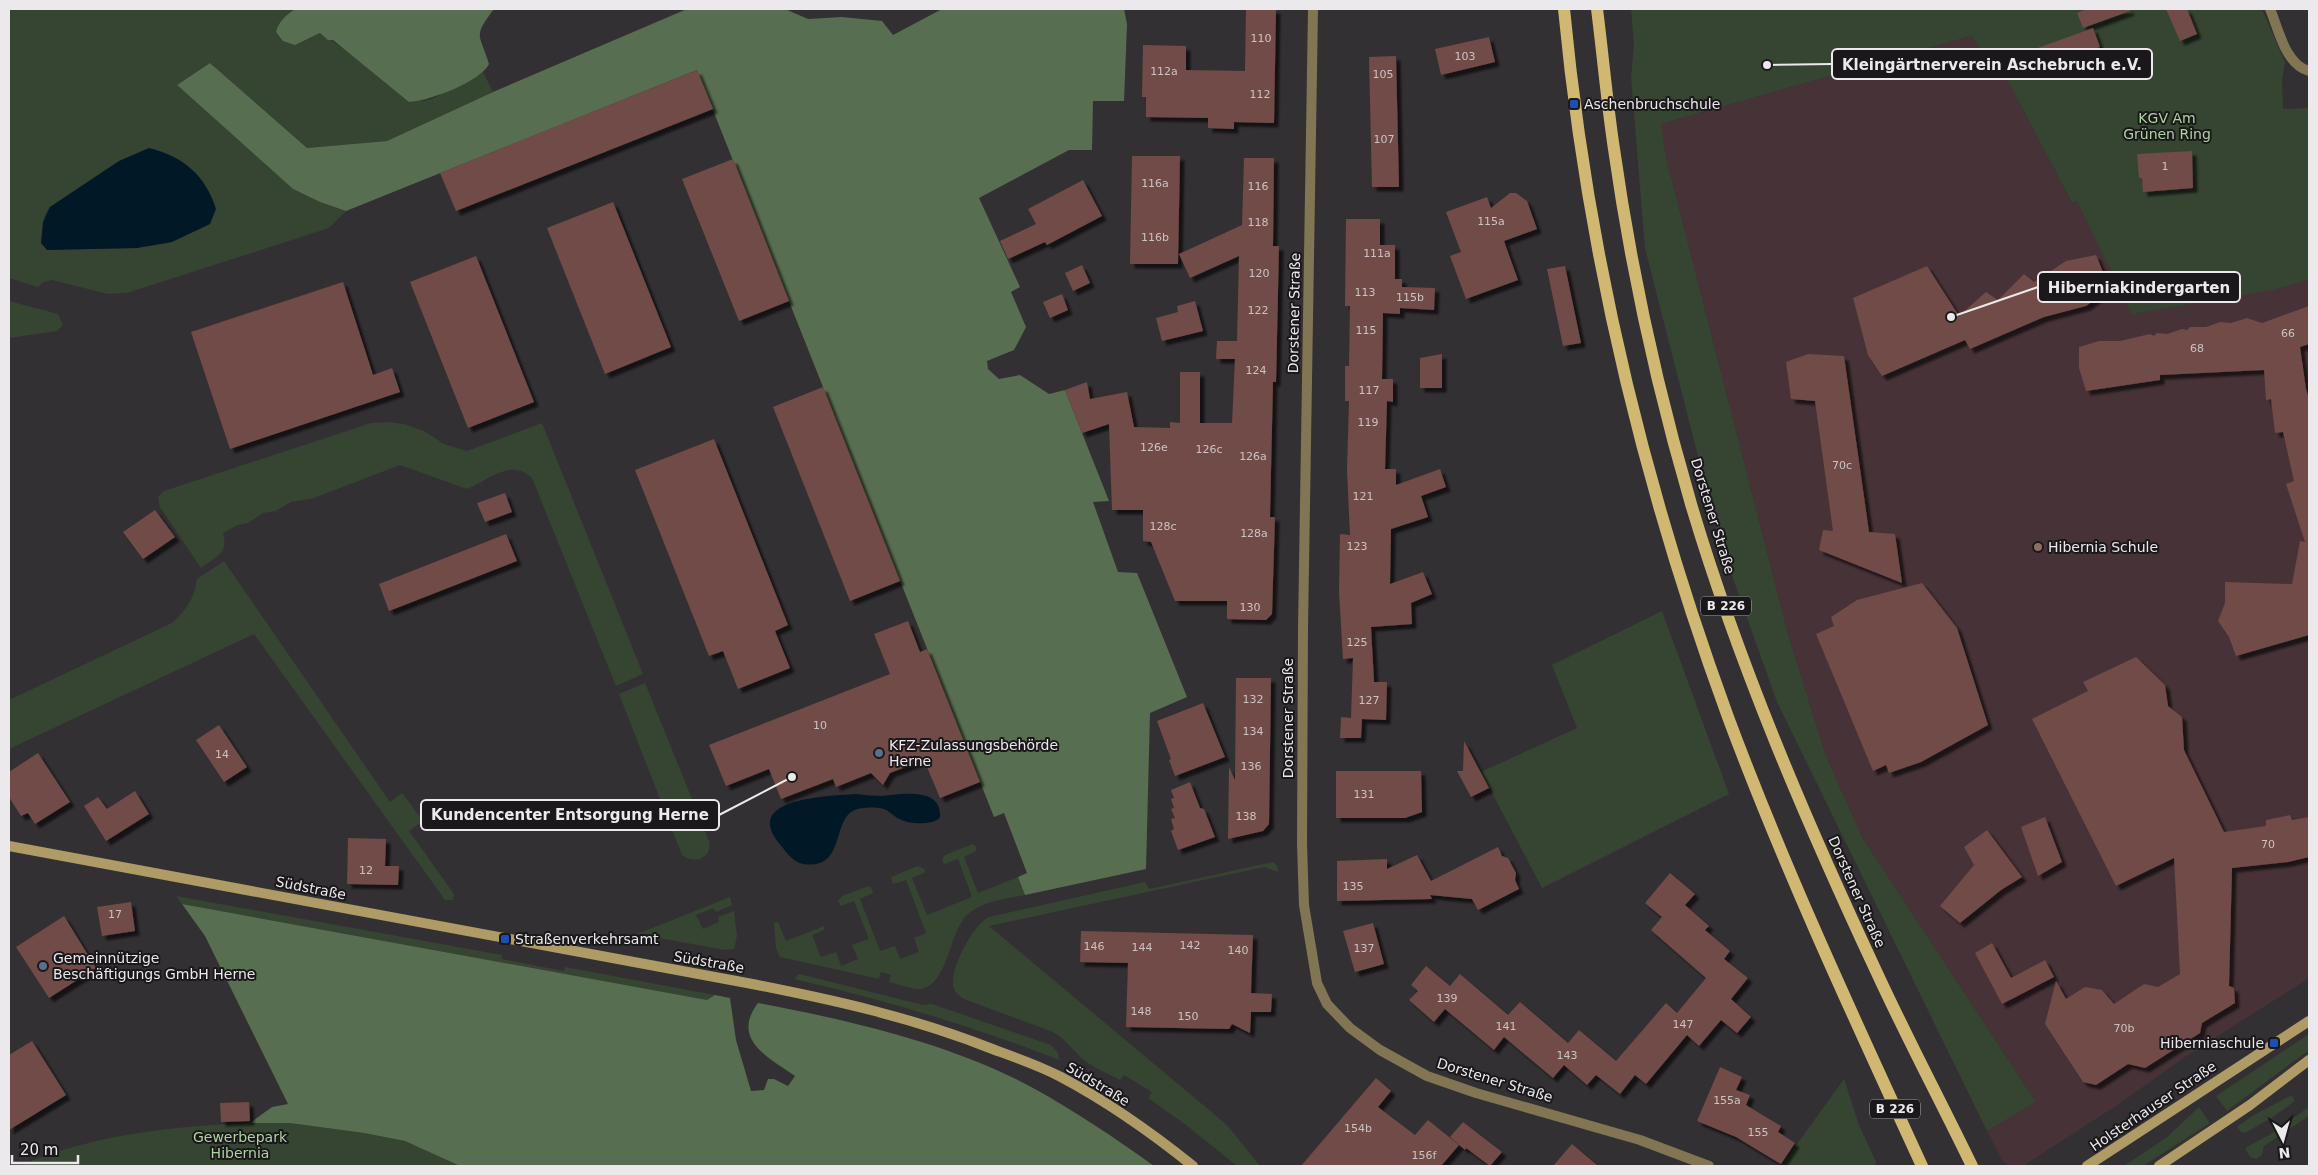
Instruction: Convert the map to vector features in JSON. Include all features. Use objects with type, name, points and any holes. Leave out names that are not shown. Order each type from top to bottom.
[{"type":"main road","name":"B 226","points":[[1564,9],[1574,104],[1600,264],[1628,391],[1661,516],[1728,717],[1818,938],[1922,1166]]},
{"type":"main road","name":"Dorstener Straße","points":[[1597,9],[1614,148],[1632,257],[1659,383],[1692,506],[1756,696],[1786,768],[1877,974],[1972,1166]]},
{"type":"street","name":"Dorstener Straße","points":[[1313,9],[1303,628],[1302,844],[1304,905],[1317,983],[1327,1004],[1350,1028],[1380,1050],[1427,1076],[1476,1093],[1640,1140],[1708,1166]]},
{"type":"street","points":[[2270,9],[2290,58],[2301,68],[2309,71]]},
{"type":"street","name":"Südstraße","points":[[9,846],[747,983],[829,999],[920,1022],[1040,1067],[1060,1077],[1123,1114],[1193,1166]]},
{"type":"street","name":"Holsterhauser Straße","points":[[2087,1166],[2309,1021]]},
{"type":"street","points":[[2160,1166],[2250,1105],[2309,1060]]},
{"type":"shaded area","name":"Hibernia Schule","points":[[1971,36],[1992,65],[2008,81],[2072,203],[2077,201],[2303,282],[2309,280],[2309,978],[2185,1057],[2122,1102],[2023,1166],[2012,1166],[2003,1162],[1987,1131],[2036,1102],[1862,837],[1825,753],[1788,634],[1666,157],[1661,124]]},
{"type":"green space","points":[[9,9],[295,9],[287,14],[278,26],[295,45],[320,33],[422,101],[432,99],[483,72],[493,92],[387,141],[307,148],[210,63],[177,85],[293,189],[320,202],[346,211],[329,228],[127,293],[108,294],[52,280],[43,282],[38,287],[9,278]],"holes":[[[119,161],[172,242],[137,248],[47,250],[44,222],[50,207]]]},
{"type":"green space","points":[[295,9],[494,9],[480,31],[481,41],[489,64],[484,71],[465,84],[429,98],[409,102],[333,40],[328,40],[320,33],[295,45],[283,41],[276,32],[277,28],[283,19]]},
{"type":"green space","points":[[687,9],[785,9],[808,19],[842,17],[882,21],[893,35],[942,9],[1124,9],[1127,24],[1124,101],[1093,101],[1092,150],[1069,150],[979,198],[1020,287],[1011,292],[1026,327],[1014,350],[987,361],[988,369],[999,379],[1020,375],[1049,394],[1065,390],[1109,501],[1093,502],[1118,572],[1137,573],[1187,697],[1150,713],[1146,869],[1025,895],[1018,877],[1027,873],[1004,813],[994,817],[697,70],[346,211],[320,202],[293,189],[177,85],[210,63],[307,148],[387,141],[493,92]]},
{"type":"green space","name":"KGV Am Grünen Ring","points":[[1631,9],[2262,9],[2285,62],[2282,81],[2283,109],[2309,108],[2309,280],[2272,290],[2132,314],[2077,201],[2072,203],[2008,81],[1992,65],[1971,36],[1661,124],[1666,157],[1788,634],[1825,753],[1862,837],[2036,1102],[1987,1131],[1777,702],[1719,539],[1645,248],[1631,77],[1634,46]]},
{"type":"green space","points":[[9,301],[58,314],[63,325],[57,331],[9,338]]},
{"type":"green space","points":[[371,423],[404,424],[424,431],[444,444],[467,451],[542,423],[643,674],[616,686],[532,478],[524,472],[508,470],[467,489],[400,465],[311,499],[291,502],[276,511],[263,513],[248,523],[238,525],[223,533],[223,550],[201,568],[160,507],[158,497],[164,491]]},
{"type":"green space","points":[[224,561],[390,802],[402,793],[423,821],[409,831],[454,894],[453,900],[445,900],[254,634],[9,749],[9,700],[172,623],[189,603],[197,579]]},
{"type":"green space","points":[[1662,611],[1729,794],[1542,888],[1481,772],[1577,728],[1552,665]]},
{"type":"green space","points":[[645,683],[709,841],[708,852],[702,858],[692,859],[682,855],[619,694]]},
{"type":"green space","points":[[973,844],[976,847],[976,851],[964,857],[978,893],[1018,877],[1025,895],[987,904],[967,915],[956,933],[942,969],[929,986],[919,989],[912,988],[889,982],[891,975],[881,972],[879,979],[780,957],[776,948],[774,923],[778,922],[786,941],[824,926],[824,930],[812,935],[821,957],[836,952],[841,966],[858,959],[852,945],[869,939],[854,901],[841,906],[838,901],[842,896],[869,886],[873,893],[860,899],[880,951],[895,946],[900,959],[919,952],[914,938],[926,933],[906,880],[893,884],[891,877],[918,866],[925,869],[924,873],[912,878],[927,915],[972,897],[958,859],[944,864],[942,860],[945,855]]},
{"type":"green space","points":[[1273,862],[1277,866],[1278,872],[1264,867],[989,926],[1227,1125],[1260,1166],[1237,1166],[1186,1125],[1148,1098],[1152,1092],[1124,1075],[1120,1080],[1089,1064],[1053,1032],[964,999],[954,989],[954,972],[965,945],[983,921],[989,917],[1145,882],[1149,889]]},
{"type":"green space","points":[[176,896],[502,955],[502,959],[564,971],[565,967],[715,995],[707,1000],[182,904]]},
{"type":"green space","points":[[730,897],[732,905],[716,912],[713,908],[696,915],[703,929],[719,922],[718,917],[734,911],[737,936],[734,949],[725,950],[637,934]]},
{"type":"green space","points":[[182,904],[707,1000],[715,995],[730,998],[736,1040],[751,1091],[764,1090],[768,1079],[774,1079],[788,1086],[795,1076],[765,1055],[751,1038],[748,1027],[758,1003],[828,1017],[899,1035],[935,1046],[1002,1072],[1095,1125],[1154,1166],[460,1166],[405,1141],[364,1133],[290,1123],[250,1123],[272,1107],[288,1104],[205,936]]},
{"type":"green space","points":[[799,974],[923,1005],[932,1004],[1051,1045],[1058,1053],[1059,1060],[994,1036],[928,1015],[794,979]]},
{"type":"green space","points":[[2309,1034],[2309,1050],[2227,1111],[2216,1096]]},
{"type":"green space","points":[[1844,1079],[1859,1125],[1876,1162],[1875,1165],[1782,1165]]},
{"type":"green space","points":[[2292,1095],[2295,1101],[2273,1117],[2245,1133],[2241,1132],[2237,1127],[2252,1116]]},
{"type":"green space","points":[[2199,1107],[2210,1123],[2143,1166],[2124,1166],[2166,1138]]},
{"type":"green space","points":[[2309,1107],[2309,1116],[2264,1146],[2262,1155],[2256,1159],[2250,1157],[2245,1148],[2269,1135]]},
{"type":"green space","name":"Gewerbepark Hibernia","points":[[250,1123],[290,1123],[364,1133],[405,1141],[460,1166],[19,1166],[46,1155],[74,1147],[132,1134]]},
{"type":"water","points":[[149,148],[183,162],[199,177],[206,186],[216,209],[210,224],[172,242],[137,248],[47,250],[41,243],[43,222],[50,207],[119,161]]},
{"type":"water","points":[[856,794],[883,796],[910,794],[928,797],[935,801],[939,807],[940,817],[932,822],[915,823],[897,818],[884,809],[858,809],[849,813],[844,821],[833,851],[827,859],[817,864],[803,864],[792,858],[778,842],[770,827],[772,816],[781,808],[795,802],[812,798]]},
{"type":"building","points":[[1246,9],[1276,9],[1274,123],[1234,122],[1234,129],[1208,128],[1208,118],[1146,117],[1146,97],[1142,97],[1143,45],[1186,46],[1186,70],[1245,71]]},
{"type":"building","points":[[2087,9],[2130,9],[2130,11],[2083,28],[2077,13]]},
{"type":"building","points":[[2166,9],[2187,9],[2197,34],[2180,41]]},
{"type":"building","points":[[2093,28],[2100,47],[2082,54],[2081,50],[2041,65],[2035,49]]},
{"type":"building","points":[[1489,37],[1495,62],[1441,75],[1435,49]]},
{"type":"building","points":[[1396,56],[1399,187],[1372,187],[1369,57]]},
{"type":"building","points":[[697,70],[713,109],[456,211],[440,173]]},
{"type":"building","points":[[2192,151],[2193,188],[2143,192],[2142,178],[2139,178],[2137,154]]},
{"type":"building","points":[[1132,156],[1180,156],[1178,264],[1130,264]]},
{"type":"building","points":[[1244,158],[1274,158],[1273,246],[1279,246],[1276,382],[1273,382],[1270,517],[1275,517],[1272,614],[1266,620],[1227,619],[1227,601],[1175,601],[1151,542],[1143,541],[1143,510],[1112,510],[1109,424],[1082,433],[1065,390],[1087,382],[1090,399],[1127,392],[1134,427],[1170,428],[1170,422],[1180,423],[1180,372],[1200,372],[1200,423],[1232,423],[1235,359],[1216,359],[1217,341],[1237,341],[1239,256],[1190,278],[1179,254],[1242,225]]},
{"type":"building","points":[[733,159],[789,301],[739,321],[682,179]]},
{"type":"building","points":[[1083,180],[1102,216],[1047,245],[1045,242],[1008,259],[1000,241],[1036,224],[1028,209]]},
{"type":"building","points":[[1510,193],[1516,193],[1527,201],[1537,229],[1504,241],[1518,280],[1466,299],[1450,256],[1461,252],[1446,212],[1487,197],[1491,208]]},
{"type":"building","points":[[613,202],[671,347],[605,374],[547,228]]},
{"type":"building","points":[[1346,219],[1380,219],[1380,245],[1395,245],[1395,279],[1402,279],[1402,287],[1435,288],[1434,310],[1400,308],[1400,314],[1383,313],[1382,379],[1393,379],[1393,402],[1387,401],[1385,469],[1396,469],[1396,485],[1440,469],[1446,487],[1421,496],[1428,517],[1391,529],[1390,584],[1423,572],[1432,594],[1411,603],[1412,624],[1371,627],[1374,682],[1387,682],[1386,720],[1362,719],[1361,738],[1340,738],[1341,717],[1351,718],[1353,658],[1343,659],[1339,591],[1340,534],[1350,535],[1347,470],[1349,401],[1345,401],[1345,366],[1349,366],[1350,306],[1345,306]]},
{"type":"building","points":[[2096,255],[2110,289],[2086,306],[2044,317],[1970,349],[1965,340],[1882,376],[1868,355],[1853,298],[1927,266],[1959,316],[1986,292],[1998,300],[2024,274],[2034,282],[2066,261]]},
{"type":"building","points":[[476,256],[534,402],[468,428],[410,282]]},
{"type":"building","points":[[1082,265],[1090,283],[1073,291],[1065,273]]},
{"type":"building","points":[[1565,266],[1581,343],[1563,346],[1547,269]]},
{"type":"building","points":[[343,282],[373,375],[392,368],[400,392],[230,449],[191,332]]},
{"type":"building","points":[[1062,294],[1068,310],[1050,318],[1043,302]]},
{"type":"building","points":[[1195,301],[1203,331],[1162,341],[1156,318],[1178,312],[1177,306]]},
{"type":"building","points":[[2309,306],[2309,344],[2300,347],[2309,399],[2309,635],[2236,656],[2229,637],[2218,621],[2225,603],[2225,582],[2292,584],[2300,541],[2305,542],[2286,484],[2294,481],[2283,432],[2275,433],[2271,399],[2266,400],[2264,370],[2160,375],[2160,380],[2086,391],[2079,368],[2079,347],[2099,341],[2120,341],[2150,334],[2154,336],[2157,333],[2167,334],[2182,329],[2187,330],[2190,327],[2206,327],[2220,322],[2231,323],[2247,318],[2262,323]]},
{"type":"building","points":[[1442,354],[1442,388],[1420,388],[1420,358]]},
{"type":"building","points":[[1808,354],[1844,356],[1869,532],[1895,534],[1902,583],[1819,550],[1823,530],[1833,531],[1815,401],[1791,399],[1786,362]]},
{"type":"building","points":[[823,387],[900,581],[850,601],[773,407]]},
{"type":"building","points":[[714,439],[788,625],[775,631],[790,668],[738,689],[723,651],[709,656],[635,470]]},
{"type":"building","points":[[505,493],[512,512],[485,522],[477,503]]},
{"type":"building","points":[[155,510],[175,537],[143,559],[123,532]]},
{"type":"building","points":[[506,534],[517,561],[389,611],[379,584]]},
{"type":"building","points":[[1922,583],[1957,628],[1988,725],[1921,762],[1889,773],[1886,765],[1873,771],[1816,634],[1834,626],[1831,617],[1857,600]]},
{"type":"building","points":[[908,621],[920,652],[927,649],[980,782],[940,798],[924,760],[890,773],[883,785],[871,773],[836,787],[833,779],[781,799],[769,769],[726,786],[709,745],[890,674],[874,634]]},
{"type":"building","points":[[2136,657],[2165,685],[2168,706],[2182,717],[2184,750],[2224,832],[2266,826],[2266,820],[2290,815],[2292,820],[2309,817],[2309,857],[2288,862],[2232,868],[2229,986],[2234,988],[2235,1003],[2202,1023],[2200,1033],[2145,1068],[2128,1064],[2096,1085],[2083,1082],[2045,1024],[2056,981],[2066,999],[2085,987],[2102,990],[2114,1004],[2144,984],[2158,987],[2180,974],[2174,858],[2116,886],[2032,719],[2088,691],[2083,682]]},
{"type":"building","points":[[1236,678],[1271,678],[1269,824],[1263,831],[1228,839],[1229,767],[1235,780]]},
{"type":"building","points":[[1203,703],[1225,757],[1175,776],[1157,721]]},
{"type":"building","points":[[219,725],[247,767],[224,782],[196,740]]},
{"type":"building","points":[[1464,741],[1489,788],[1471,797],[1457,771],[1463,771]]},
{"type":"building","points":[[38,753],[70,802],[35,824],[28,813],[21,816],[9,797],[9,772]]},
{"type":"building","points":[[1336,771],[1421,771],[1422,812],[1405,818],[1336,818]]},
{"type":"building","points":[[1190,782],[1200,808],[1204,809],[1215,837],[1178,850],[1171,831],[1174,829],[1171,819],[1175,818],[1171,809],[1174,808],[1171,799],[1174,798],[1171,790]]},
{"type":"building","points":[[135,791],[149,814],[106,841],[84,806],[98,797],[107,809]]},
{"type":"building","points":[[2045,817],[2062,862],[2038,876],[2021,827]]},
{"type":"building","points":[[1987,830],[2022,877],[2001,890],[1960,923],[1940,906],[1974,865],[1964,847]]},
{"type":"building","points":[[348,838],[386,839],[385,866],[399,866],[398,885],[347,884]]},
{"type":"building","points":[[1498,847],[1502,856],[1508,858],[1516,873],[1515,880],[1519,889],[1478,910],[1472,899],[1430,895],[1432,899],[1337,901],[1337,861],[1387,859],[1387,869],[1417,855],[1431,881]]},
{"type":"building","points":[[1670,873],[1695,894],[1685,905],[1709,926],[1705,930],[1730,951],[1724,959],[1748,978],[1731,999],[1751,1017],[1737,1033],[1721,1020],[1699,1046],[1687,1035],[1646,1084],[1635,1075],[1620,1094],[1596,1075],[1587,1085],[1564,1065],[1553,1078],[1504,1037],[1494,1050],[1445,1009],[1434,1022],[1409,1000],[1418,991],[1411,985],[1426,966],[1450,986],[1460,974],[1508,1015],[1520,1002],[1568,1043],[1579,1030],[1616,1061],[1666,1003],[1677,1013],[1706,978],[1651,930],[1662,917],[1645,903]]},
{"type":"building","points":[[131,902],[135,931],[102,936],[97,907]]},
{"type":"building","points":[[64,916],[96,968],[49,998],[16,947]]},
{"type":"building","points":[[1373,923],[1384,964],[1355,972],[1343,931]]},
{"type":"building","points":[[1081,931],[1253,935],[1251,993],[1272,994],[1271,1012],[1251,1012],[1250,1033],[1232,1024],[1229,1029],[1126,1027],[1128,963],[1080,962]]},
{"type":"building","points":[[1992,943],[2011,978],[2045,960],[2054,977],[2002,1004],[1975,953]]},
{"type":"building","points":[[32,1041],[66,1095],[9,1130],[9,1055]]},
{"type":"building","points":[[1720,1067],[1742,1077],[1736,1090],[1750,1095],[1746,1105],[1781,1126],[1778,1132],[1795,1143],[1781,1164],[1736,1137],[1697,1121]]},
{"type":"building","points":[[1376,1078],[1391,1091],[1378,1107],[1415,1135],[1428,1120],[1459,1145],[1441,1166],[1301,1166]]},
{"type":"building","points":[[249,1102],[250,1121],[221,1122],[220,1103]]},
{"type":"building","points":[[1463,1122],[1502,1152],[1490,1166],[1466,1148],[1465,1150],[1450,1137]]},
{"type":"building","points":[[1572,1144],[1598,1166],[1553,1166]]},
{"type":"place","name":"Kleingärtnerverein Aschebruch e.V.","points":[[1767,65]]},
{"type":"place","name":"Aschenbruchschule","points":[[1574,104]]},
{"type":"place","name":"Hiberniakindergarten","points":[[1951,317]]},
{"type":"place","name":"Hibernia Schule","points":[[2038,547]]},
{"type":"place","name":"KFZ-Zulassungsbehörde Herne","points":[[879,753]]},
{"type":"place","name":"Kundencenter Entsorgung Herne","points":[[792,777]]},
{"type":"place","name":"Straßenverkehrsamt","points":[[505,939]]},
{"type":"place","name":"Gemeinnützige Beschäftigungs GmbH Herne","points":[[43,966]]},
{"type":"place","name":"Hiberniaschule","points":[[2274,1043]]}]
